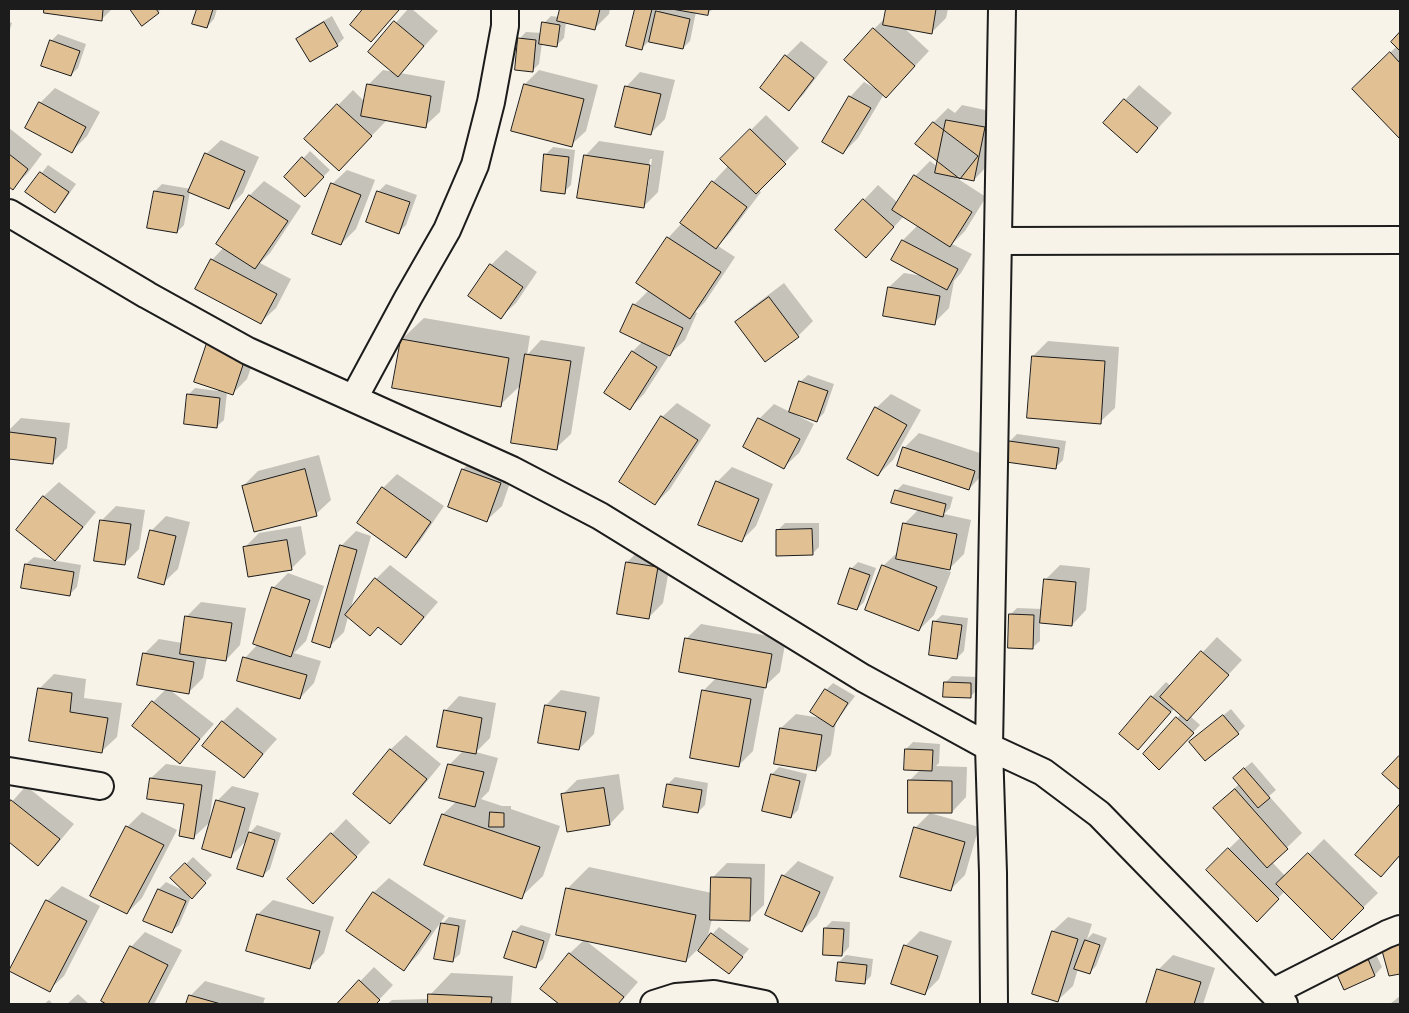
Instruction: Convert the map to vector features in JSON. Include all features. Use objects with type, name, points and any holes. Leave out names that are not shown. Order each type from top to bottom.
[{"type":"street","points":[[354,398],[447,230],[475,165],[491,102],[505,26],[505,9]]},
{"type":"street","points":[[994,1004],[990,747],[1002,9]]},
{"type":"street","points":[[9,213],[147,295],[248,351],[512,470],[600,516],[863,678],[990,747],[1043,772],[1099,814],[1278,998],[1387,934],[1400,929]]},
{"type":"street","points":[[999,241],[1400,240]]},
{"type":"street","points":[[9,771],[100,786]]},
{"type":"street","points":[[654,1004],[676,997],[714,994],[764,1004]]},
{"type":"building","points":[[44,9],[103,9],[102,21],[44,13]]},
{"type":"building","points":[[130,9],[156,9],[159,13],[142,26]]},
{"type":"building","points":[[197,9],[213,9],[207,28],[192,24]]},
{"type":"building","points":[[363,9],[399,10],[371,42],[350,25]]},
{"type":"building","points":[[560,9],[600,9],[595,30],[557,21]]},
{"type":"building","points":[[635,9],[652,9],[642,50],[626,46]]},
{"type":"building","points":[[672,9],[709,9],[708,15]]},
{"type":"building","points":[[886,9],[936,9],[932,34],[883,25]]},
{"type":"building","points":[[656,11],[690,19],[683,49],[649,42]]},
{"type":"building","points":[[394,21],[424,46],[398,77],[368,52]]},
{"type":"building","points":[[324,22],[338,46],[310,62],[296,39]]},
{"type":"building","points":[[542,22],[560,25],[557,47],[539,44]]},
{"type":"building","points":[[873,28],[915,66],[886,98],[844,60]]},
{"type":"building","points":[[1400,32],[1400,51],[1391,42]]},
{"type":"building","points":[[518,38],[536,40],[533,72],[515,70]]},
{"type":"building","points":[[50,40],[80,51],[71,76],[41,66]]},
{"type":"building","points":[[1390,52],[1400,63],[1400,139],[1352,89]]},
{"type":"building","points":[[785,55],[814,78],[789,111],[760,88]]},
{"type":"building","points":[[367,84],[431,96],[426,128],[361,116]]},
{"type":"building","points":[[524,84],[584,99],[572,147],[511,131]]},
{"type":"building","points":[[625,86],[661,94],[651,135],[615,127]]},
{"type":"building","points":[[849,96],[871,108],[843,154],[822,142]]},
{"type":"building","points":[[1124,99],[1158,128],[1137,153],[1103,123]]},
{"type":"building","points":[[39,102],[86,127],[72,153],[25,128]]},
{"type":"building","points":[[337,104],[372,136],[339,171],[304,139]]},
{"type":"building","points":[[946,120],[985,127],[974,181],[935,173]]},
{"type":"building","points":[[933,122],[978,156],[960,179],[915,144]]},
{"type":"building","points":[[750,129],[786,164],[756,194],[720,159]]},
{"type":"building","points":[[205,153],[245,171],[229,209],[188,192]]},
{"type":"building","points":[[9,154],[28,169],[13,190],[9,187]]},
{"type":"building","points":[[544,154],[569,157],[565,194],[541,191]]},
{"type":"building","points":[[584,155],[650,165],[644,208],[577,198]]},
{"type":"building","points":[[302,157],[324,177],[305,197],[284,177]]},
{"type":"building","points":[[40,172],[69,192],[55,213],[25,192]]},
{"type":"building","points":[[914,175],[972,212],[950,247],[892,210]]},
{"type":"building","points":[[712,181],[747,207],[716,249],[680,223]]},
{"type":"building","points":[[331,183],[361,195],[341,245],[312,234]]},
{"type":"building","points":[[154,191],[184,196],[177,233],[147,228]]},
{"type":"building","points":[[377,191],[410,202],[399,234],[366,222]]},
{"type":"building","points":[[249,195],[288,221],[255,269],[216,244]]},
{"type":"building","points":[[863,199],[894,227],[866,258],[835,230]]},
{"type":"building","points":[[667,237],[721,272],[690,319],[636,283]]},
{"type":"building","points":[[902,240],[958,269],[947,290],[891,260]]},
{"type":"building","points":[[211,259],[277,294],[261,324],[195,289]]},
{"type":"building","points":[[490,264],[523,287],[501,319],[468,296]]},
{"type":"building","points":[[888,287],[940,296],[935,325],[883,316]]},
{"type":"building","points":[[769,297],[799,337],[765,362],[735,322]]},
{"type":"building","points":[[633,304],[683,328],[670,356],[620,332]]},
{"type":"building","points":[[401,339],[509,358],[501,407],[392,388]]},
{"type":"building","points":[[207,343],[246,356],[233,395],[194,382]]},
{"type":"building","points":[[632,351],[657,367],[630,410],[604,393]]},
{"type":"building","points":[[525,354],[571,361],[557,450],[511,443]]},
{"type":"building","points":[[1032,356],[1105,361],[1101,424],[1027,418]]},
{"type":"building","points":[[799,381],[828,391],[817,422],[789,412]]},
{"type":"building","points":[[187,394],[220,398],[217,428],[184,424]]},
{"type":"building","points":[[875,407],[907,425],[878,476],[847,459]]},
{"type":"building","points":[[661,416],[698,440],[655,505],[619,482]]},
{"type":"building","points":[[758,418],[800,439],[784,469],[743,447]]},
{"type":"building","points":[[9,432],[56,438],[53,464],[9,459]]},
{"type":"building","points":[[1009,441],[1059,448],[1056,469],[1006,462]]},
{"type":"building","points":[[903,447],[975,471],[969,490],[897,466]]},
{"type":"building","points":[[305,469],[317,516],[254,532],[242,486]]},
{"type":"building","points":[[462,469],[501,483],[487,522],[448,507]]},
{"type":"building","points":[[716,481],[759,499],[742,542],[698,525]]},
{"type":"building","points":[[382,487],[431,522],[406,558],[357,523]]},
{"type":"building","points":[[895,490],[946,504],[943,517],[891,503]]},
{"type":"building","points":[[43,496],[83,527],[55,561],[16,530]]},
{"type":"building","points":[[100,520],[131,524],[125,565],[94,561]]},
{"type":"building","points":[[903,523],[957,534],[950,570],[896,559]]},
{"type":"building","points":[[812,529],[813,555],[776,556],[776,530]]},
{"type":"building","points":[[150,530],[176,536],[164,585],[138,578]]},
{"type":"building","points":[[287,540],[292,570],[248,577],[243,547]]},
{"type":"building","points":[[340,545],[357,550],[330,648],[312,642]]},
{"type":"building","points":[[626,562],[658,567],[649,619],[617,614]]},
{"type":"building","points":[[25,564],[74,572],[70,596],[21,588]]},
{"type":"building","points":[[882,565],[937,587],[919,631],[865,610]]},
{"type":"building","points":[[850,568],[870,575],[857,610],[838,604]]},
{"type":"building","points":[[375,578],[424,617],[401,645],[378,627],[370,636],[345,615]]},
{"type":"building","points":[[1044,579],[1076,582],[1072,626],[1040,623]]},
{"type":"building","points":[[272,587],[310,600],[291,657],[253,644]]},
{"type":"building","points":[[1009,614],[1034,615],[1033,649],[1008,648]]},
{"type":"building","points":[[185,616],[232,623],[226,661],[180,654]]},
{"type":"building","points":[[933,621],[962,625],[957,659],[929,655]]},
{"type":"building","points":[[685,638],[772,654],[766,688],[679,672]]},
{"type":"building","points":[[1201,651],[1229,675],[1187,721],[1160,697]]},
{"type":"building","points":[[143,653],[194,662],[189,694],[137,685]]},
{"type":"building","points":[[243,657],[307,675],[300,699],[237,681]]},
{"type":"building","points":[[944,682],[971,683],[971,698],[943,697]]},
{"type":"building","points":[[38,688],[72,693],[70,712],[108,718],[102,753],[29,741]]},
{"type":"building","points":[[825,689],[848,703],[833,727],[810,712]]},
{"type":"building","points":[[702,690],[751,699],[739,767],[690,758]]},
{"type":"building","points":[[1151,696],[1171,712],[1138,750],[1119,734]]},
{"type":"building","points":[[152,701],[200,739],[180,764],[132,726]]},
{"type":"building","points":[[545,705],[586,712],[579,750],[538,743]]},
{"type":"building","points":[[444,710],[482,718],[476,754],[437,747]]},
{"type":"building","points":[[1223,715],[1239,734],[1205,761],[1189,742]]},
{"type":"building","points":[[1176,717],[1194,733],[1159,770],[1143,754]]},
{"type":"building","points":[[222,721],[263,754],[244,778],[202,746]]},
{"type":"building","points":[[780,728],[822,735],[816,771],[774,764]]},
{"type":"building","points":[[390,749],[427,779],[390,824],[353,794]]},
{"type":"building","points":[[905,749],[933,750],[932,771],[904,770]]},
{"type":"building","points":[[1400,757],[1400,790],[1382,774]]},
{"type":"building","points":[[448,764],[484,772],[475,807],[439,798]]},
{"type":"building","points":[[1244,768],[1270,798],[1258,808],[1233,778]]},
{"type":"building","points":[[771,774],[800,781],[791,818],[762,811]]},
{"type":"building","points":[[150,778],[202,785],[194,839],[179,836],[184,804],[147,799]]},
{"type":"building","points":[[908,780],[952,781],[952,813],[908,813]]},
{"type":"building","points":[[667,784],[702,790],[698,813],[663,807]]},
{"type":"building","points":[[604,788],[610,825],[567,832],[561,794]]},
{"type":"building","points":[[1235,789],[1288,849],[1267,868],[1213,808]]},
{"type":"building","points":[[11,800],[60,839],[38,866],[9,842],[9,803]]},
{"type":"building","points":[[216,800],[245,808],[231,858],[202,849]]},
{"type":"building","points":[[1400,804],[1400,855],[1381,877],[1355,855]]},
{"type":"building","points":[[490,812],[504,813],[504,827],[489,827]]},
{"type":"building","points":[[442,814],[540,847],[522,899],[424,865]]},
{"type":"building","points":[[126,826],[164,845],[127,914],[90,896]]},
{"type":"building","points":[[914,827],[965,842],[951,891],[900,877]]},
{"type":"building","points":[[249,832],[275,840],[263,877],[237,869]]},
{"type":"building","points":[[331,833],[357,857],[313,904],[287,879]]},
{"type":"building","points":[[1228,848],[1279,899],[1257,922],[1206,870]]},
{"type":"building","points":[[1308,853],[1364,908],[1332,940],[1276,884]]},
{"type":"building","points":[[185,863],[206,883],[192,899],[170,878]]},
{"type":"building","points":[[782,875],[820,892],[802,932],[765,915]]},
{"type":"building","points":[[711,877],[751,878],[750,921],[710,920]]},
{"type":"building","points":[[566,888],[696,915],[686,962],[556,935]]},
{"type":"building","points":[[158,889],[186,901],[172,933],[143,921]]},
{"type":"building","points":[[373,892],[431,931],[404,971],[346,931]]},
{"type":"building","points":[[46,900],[87,921],[50,992],[9,971]]},
{"type":"building","points":[[257,914],[320,931],[310,969],[246,951]]},
{"type":"building","points":[[441,923],[459,926],[453,962],[434,959]]},
{"type":"building","points":[[824,928],[844,929],[842,956],[823,955]]},
{"type":"building","points":[[513,931],[544,941],[536,968],[504,958]]},
{"type":"building","points":[[1052,931],[1078,939],[1058,1002],[1032,994]]},
{"type":"building","points":[[711,933],[743,957],[729,974],[698,951]]},
{"type":"building","points":[[1085,940],[1100,945],[1090,974],[1074,969]]},
{"type":"building","points":[[1400,942],[1400,974],[1389,976],[1381,947]]},
{"type":"building","points":[[904,945],[938,956],[925,995],[891,984]]},
{"type":"building","points":[[130,946],[168,965],[148,1004],[106,1004],[101,1001]]},
{"type":"building","points":[[569,953],[624,997],[618,1004],[559,1004],[540,989]]},
{"type":"building","points":[[1366,954],[1375,976],[1344,990],[1334,968]]},
{"type":"building","points":[[838,962],[867,965],[865,984],[836,981]]},
{"type":"building","points":[[1157,969],[1201,982],[1194,1004],[1146,1004]]},
{"type":"building","points":[[359,980],[380,1000],[376,1004],[337,1004]]},
{"type":"building","points":[[428,994],[492,997],[491,1004],[428,1004]]},
{"type":"building","points":[[189,995],[221,1004],[186,1004]]}]
